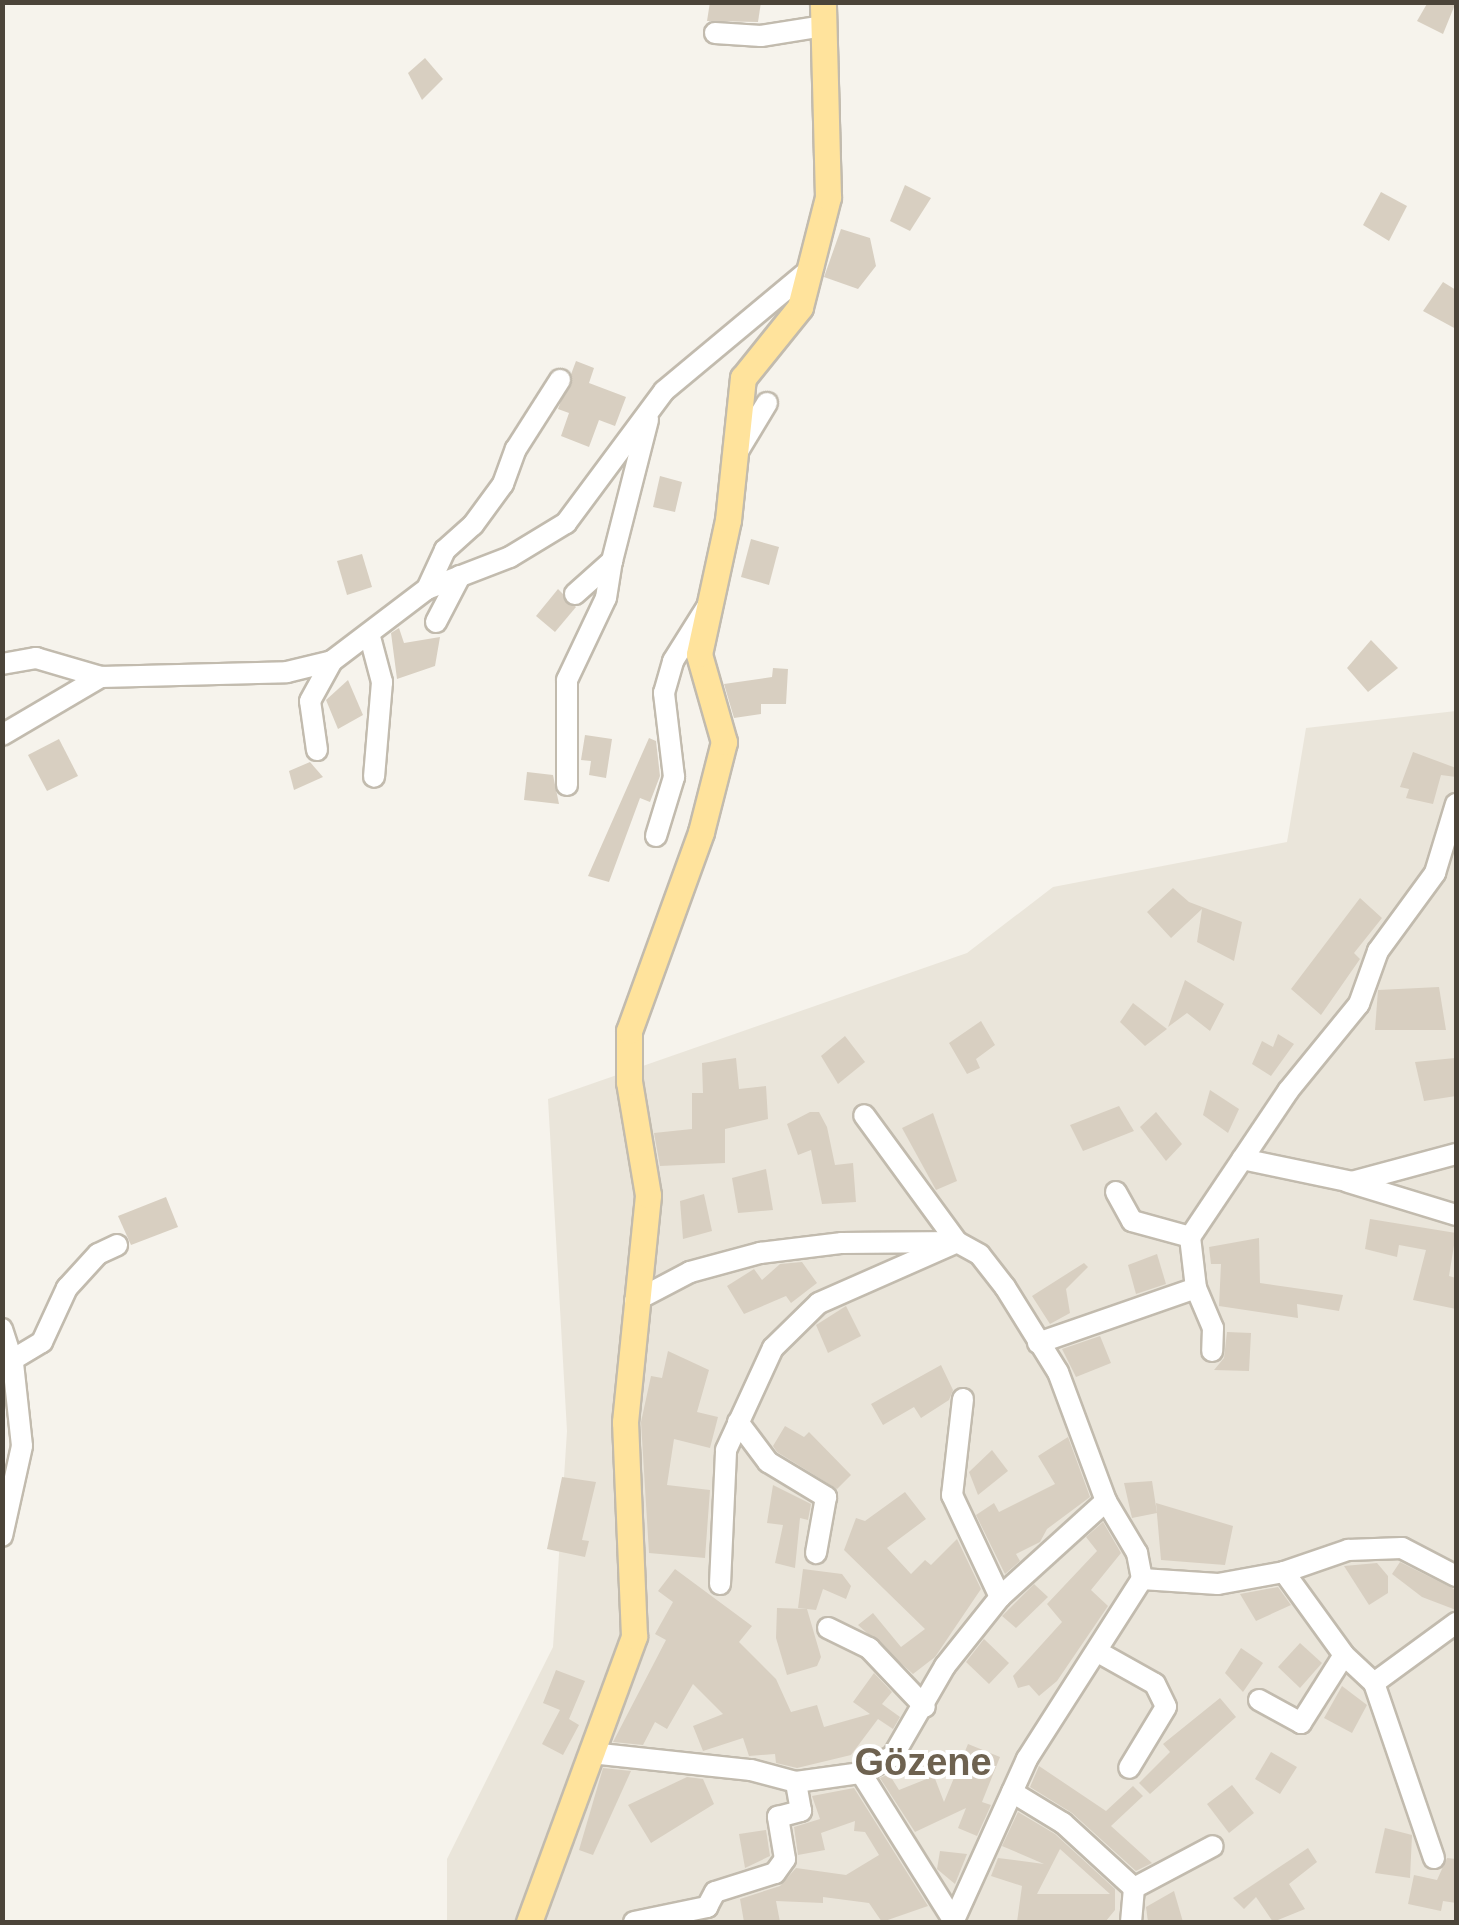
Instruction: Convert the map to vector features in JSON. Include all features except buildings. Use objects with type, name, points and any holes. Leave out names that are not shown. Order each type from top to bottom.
[{"type":"main road","points":[[529,1922],[634,1636],[636,1594],[624,1481],[635,1301],[648,1195],[629,1082],[628,1031],[701,832],[724,742],[699,654],[714,596],[742,378],[800,307],[814,266],[828,197],[823,14]]},
{"type":"street","points":[[715,33],[762,36],[823,14]]},
{"type":"street","points":[[2,664],[36,658],[101,678],[287,672],[332,661],[370,637],[427,589],[510,557],[566,522],[648,418],[664,391],[814,266]]},
{"type":"street","points":[[427,589],[444,550],[473,525],[503,484],[516,449],[560,380]]},
{"type":"street","points":[[731,461],[767,403]]},
{"type":"street","points":[[567,785],[567,680],[606,598],[648,418]]},
{"type":"street","points":[[575,594],[612,561]]},
{"type":"street","points":[[436,622],[460,576]]},
{"type":"street","points":[[656,836],[674,776],[664,693],[689,628],[714,596]]},
{"type":"street","points":[[370,637],[382,682],[374,777]]},
{"type":"street","points":[[317,750],[310,701],[332,661]]},
{"type":"street","points":[[2,734],[101,678]]},
{"type":"street","points":[[1212,1351],[1213,1328],[1196,1288],[1190,1237],[1242,1159],[1359,1004],[1378,951],[1435,873],[1456,804]]},
{"type":"street","points":[[864,1115],[957,1242],[980,1255],[1038,1343],[1083,1429],[1106,1502],[1137,1553],[1142,1579],[1012,1792],[958,1919]]},
{"type":"street","points":[[1242,1159],[1352,1182],[1456,1154]]},
{"type":"street","points":[[1336,1178],[1456,1215]]},
{"type":"street","points":[[1116,1192],[1132,1221],[1190,1237]]},
{"type":"street","points":[[635,1301],[690,1272],[760,1253],[842,1243],[957,1242]]},
{"type":"street","points":[[720,1584],[726,1450],[773,1348],[819,1303],[957,1242]]},
{"type":"street","points":[[12,1360],[42,1342],[67,1288],[98,1254],[117,1246]]},
{"type":"street","points":[[1038,1343],[1196,1288]]},
{"type":"street","points":[[2,1329],[12,1360],[22,1446],[2,1536]]},
{"type":"street","points":[[963,1399],[952,1495],[1000,1597]]},
{"type":"street","points":[[738,1422],[768,1462],[826,1497],[816,1553]]},
{"type":"street","points":[[591,1753],[752,1770],[796,1782],[861,1773],[892,1756],[946,1666],[1000,1597],[1106,1502]]},
{"type":"street","points":[[1142,1579],[1218,1584],[1284,1572],[1348,1550],[1402,1548],[1456,1576]]},
{"type":"street","points":[[1284,1572],[1344,1656],[1374,1684],[1434,1858]]},
{"type":"street","points":[[1374,1684],[1456,1623]]},
{"type":"street","points":[[828,1628],[869,1648],[925,1706]]},
{"type":"street","points":[[1098,1652],[1155,1684],[1166,1707],[1129,1768]]},
{"type":"street","points":[[1259,1700],[1301,1723],[1344,1656]]},
{"type":"street","points":[[861,1773],[958,1919]]},
{"type":"street","points":[[634,1922],[707,1906],[715,1892],[774,1874],[785,1858],[778,1816],[801,1812],[796,1782]]},
{"type":"street","points":[[1012,1792],[1064,1824],[1134,1888]]},
{"type":"street","points":[[1134,1888],[1213,1846]]},
{"type":"street","points":[[1130,1922],[1134,1888]]},
{"type":"shaded area","points":[[1456,711],[1456,1922],[447,1922],[447,1859],[553,1647],[567,1431],[548,1099],[967,953],[1053,887],[1287,842],[1306,728]]},
{"type":"district","name":"Gözene","points":[[923,1763]]}]
